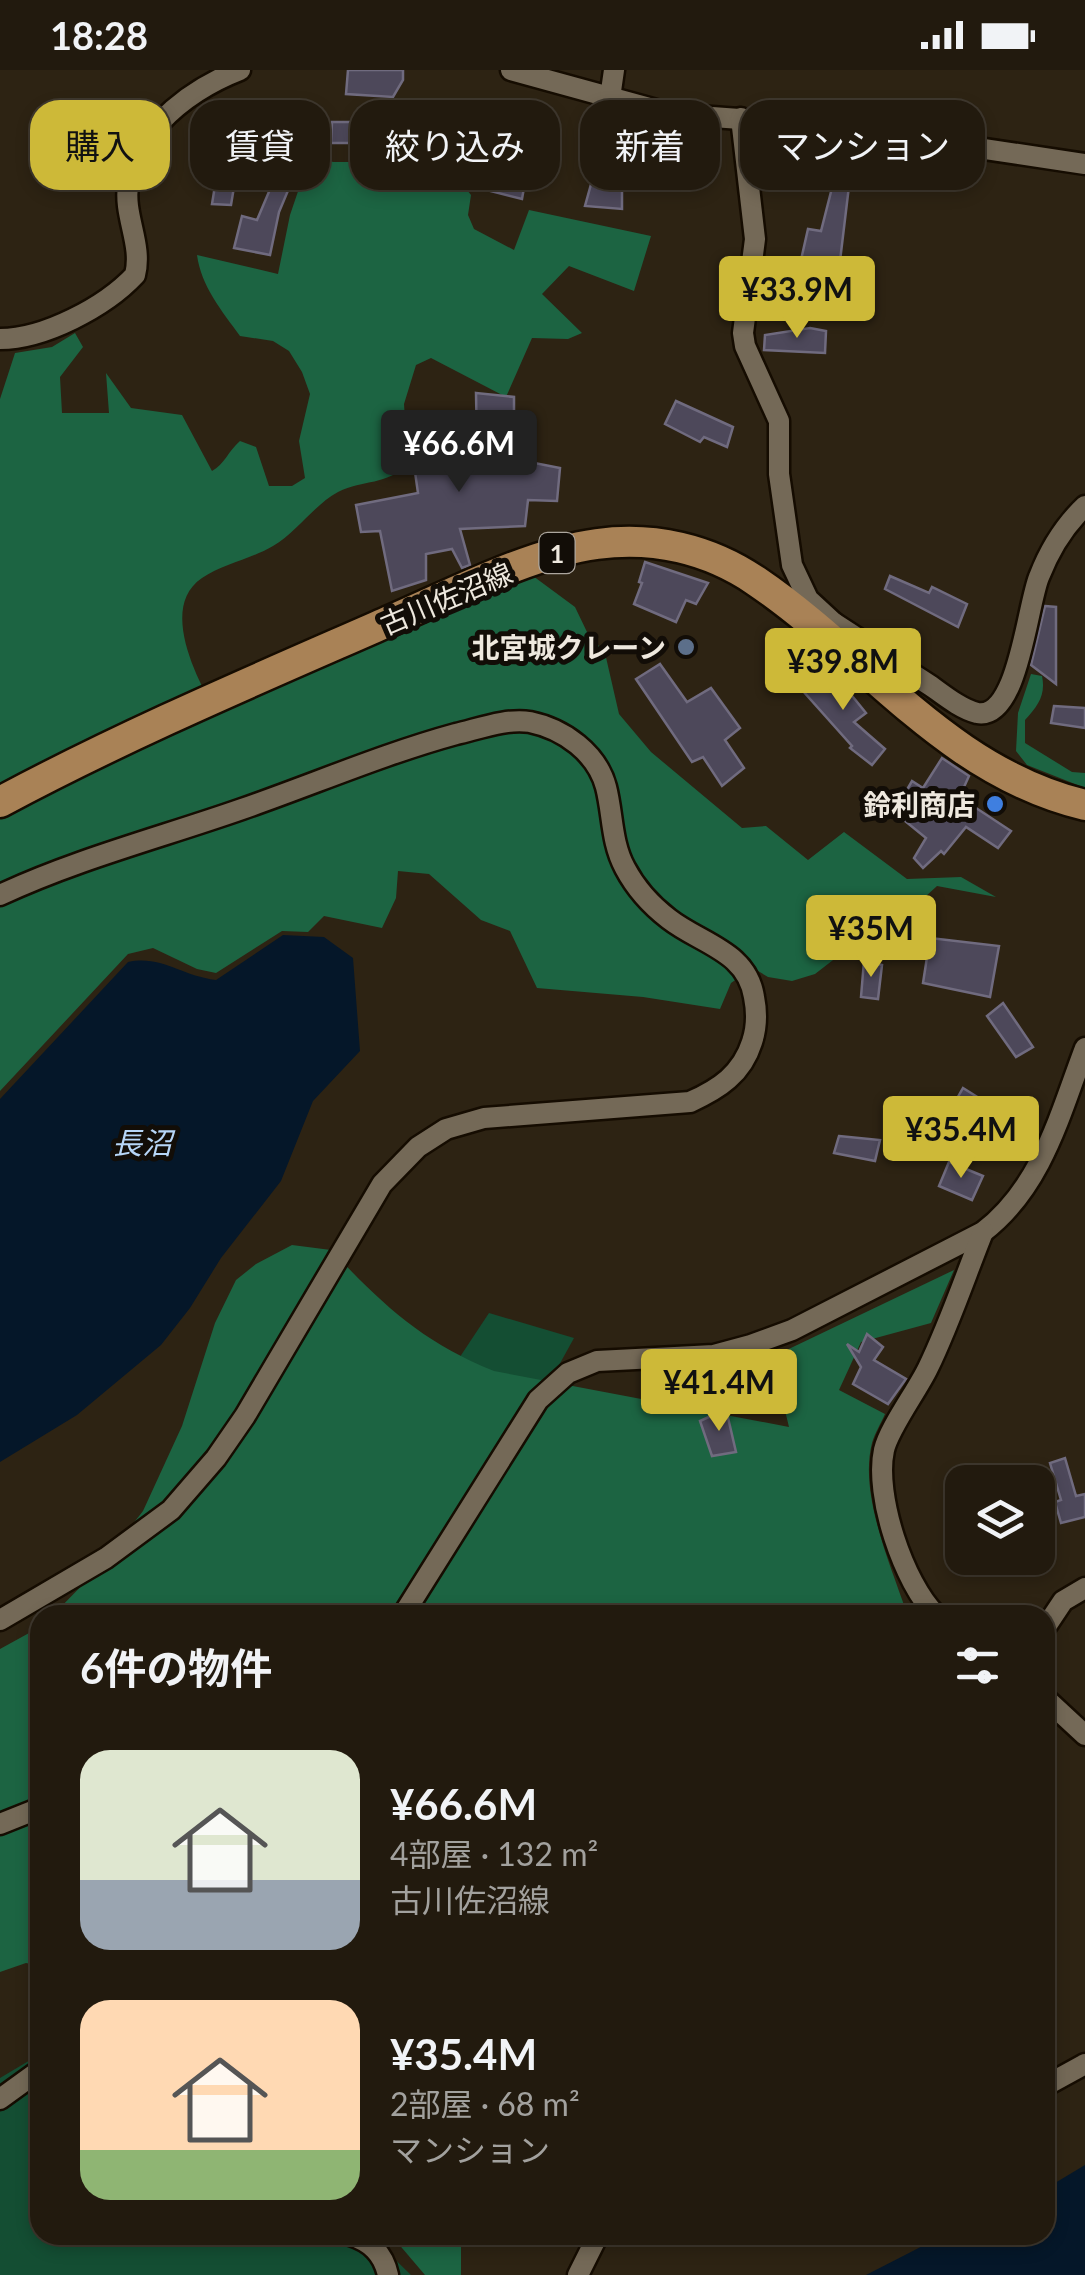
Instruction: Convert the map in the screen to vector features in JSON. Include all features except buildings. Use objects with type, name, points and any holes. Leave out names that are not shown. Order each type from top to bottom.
[{"type":"main road","name":"古川佐沼線","points":[[0,802],[82,758],[534,561],[594,544],[651,542],[702,554],[755,580],[829,629],[936,729],[992,770],[1034,789],[1085,804]]},
{"type":"street","points":[[0,339],[20,338],[55,327],[110,296],[135,276],[137,246],[128,192],[135,157],[156,126],[189,98],[221,77],[240,70]]},
{"type":"street","points":[[511,70],[671,114],[740,118]]},
{"type":"street","points":[[610,98],[614,70]]},
{"type":"street","points":[[985,149],[1085,164]]},
{"type":"street","points":[[749,190],[755,239],[743,334],[745,346],[779,421],[779,474],[792,565],[808,599],[829,629],[971,712],[993,712],[1011,686],[1039,576],[1056,542],[1085,506]]},
{"type":"street","points":[[0,895],[408,748],[484,727],[528,722],[562,734],[584,749],[607,788],[611,826],[623,865],[668,919],[726,951],[738,962],[754,991],[756,1030],[738,1070],[720,1088],[690,1102],[484,1118],[446,1129],[418,1147],[382,1184],[245,1416],[216,1458],[171,1510],[106,1558],[0,1620]]},
{"type":"street","points":[[409,1605],[538,1400],[568,1373],[597,1362],[714,1355],[751,1345],[792,1330],[983,1232],[1001,1218],[1034,1176],[1085,1048]]},
{"type":"street","points":[[926,1605],[903,1562],[883,1488],[884,1448],[929,1367],[983,1232]]},
{"type":"street","points":[[1055,1614],[1064,1601],[1085,1588]]},
{"type":"street","points":[[1055,1707],[1085,1735]]},
{"type":"street","points":[[0,1824],[30,1812]]},
{"type":"street","points":[[1055,2080],[1085,2064]]},
{"type":"street","points":[[0,2099],[30,2077]]},
{"type":"street","points":[[373,2245],[386,2264],[388,2275]]},
{"type":"street","points":[[578,2275],[593,2245]]},
{"type":"green space","points":[[330,161],[350,162],[350,190],[467,190],[471,195],[468,215],[474,229],[514,250],[529,210],[651,236],[634,291],[569,266],[542,294],[582,333],[568,339],[532,338],[506,397],[431,358],[416,365],[404,404],[408,464],[391,476],[338,492],[273,546],[202,578],[189,591],[183,606],[186,643],[215,711],[421,620],[533,576],[575,607],[587,632],[605,653],[619,714],[651,752],[742,828],[766,826],[808,860],[844,832],[907,879],[961,877],[996,897],[937,886],[888,931],[846,950],[815,974],[792,981],[768,977],[753,968],[731,983],[720,1009],[643,997],[537,988],[510,931],[481,920],[429,874],[398,871],[396,898],[382,928],[324,916],[308,932],[282,931],[216,973],[197,969],[153,948],[128,954],[0,1091],[0,399],[15,353],[52,347],[75,333],[83,347],[60,377],[62,413],[109,413],[106,373],[131,408],[182,415],[212,471],[240,441],[256,447],[269,486],[292,486],[305,478],[299,441],[310,394],[302,372],[289,351],[273,341],[240,336],[208,288],[197,255],[278,274],[298,190],[330,190]]},
{"type":"green space","points":[[1031,674],[1042,676],[1043,689],[1025,720],[1025,743],[1072,772],[1085,773],[1085,788],[1027,765],[1016,751],[1018,713]]},
{"type":"green space","points":[[292,1245],[331,1250],[405,1320],[445,1348],[494,1371],[789,1427],[772,1357],[954,1270],[931,1323],[861,1342],[839,1390],[885,1414],[872,1443],[870,1484],[878,1528],[904,1605],[63,1605],[96,1571],[143,1511],[182,1426],[215,1323],[236,1280]]},
{"type":"green space","points":[[489,1313],[574,1338],[558,1367],[296,1605]]},
{"type":"green space","points":[[30,1632],[30,1964],[0,1972],[0,1649]]},
{"type":"green space","points":[[30,2060],[30,2245],[380,2245],[411,2275],[0,2275],[0,2078]]},
{"type":"green space","points":[[400,2245],[461,2245],[461,2275],[425,2275]]},
{"type":"water","name":"長沼","points":[[283,935],[324,937],[353,958],[360,1051],[313,1101],[281,1181],[161,1345],[77,1415],[0,1462],[0,1099],[128,962],[151,961],[216,980]]},
{"type":"water","points":[[1085,2165],[1085,2275],[866,2275],[924,2245],[1055,2245],[1055,2183]]},
{"type":"place","name":"北宮城クレーン","points":[[686,647]]},
{"type":"place","name":"鈴利商店","points":[[995,804]]}]
